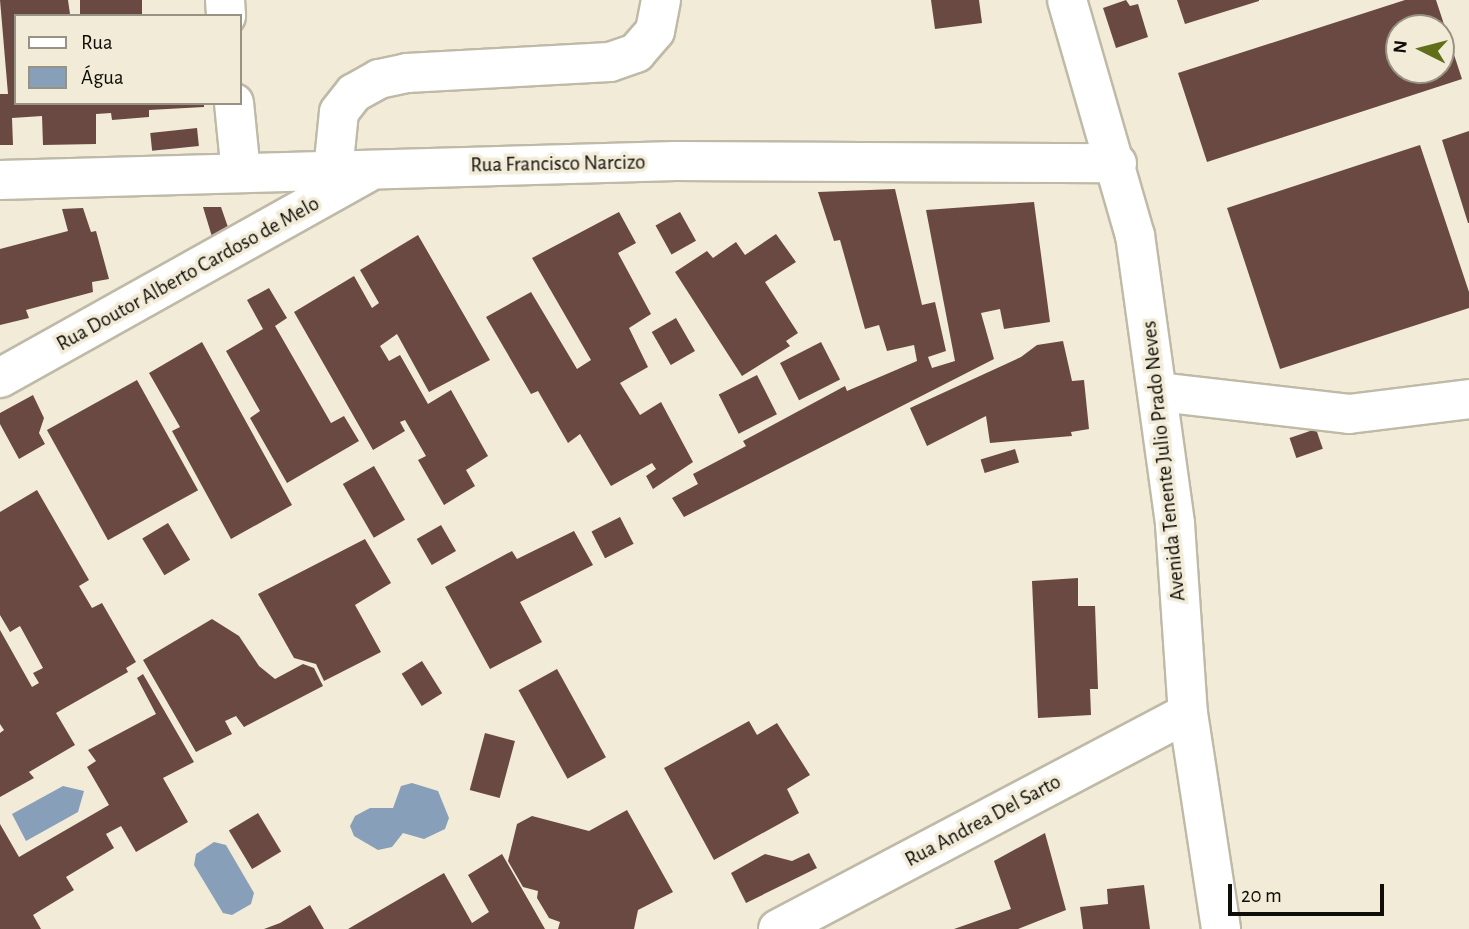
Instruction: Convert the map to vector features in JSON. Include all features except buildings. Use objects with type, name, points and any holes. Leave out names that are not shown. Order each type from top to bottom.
[{"type":"street","points":[[333,171],[339,112],[354,93],[379,79],[407,73],[610,62],[636,53],[655,31],[661,0]]},
{"type":"street","name":"Avenida Tenente Julio Prado Neves","points":[[1067,0],[1117,163],[1135,235],[1159,392],[1175,524],[1188,713],[1222,929]]},
{"type":"street","points":[[234,105],[241,173]]},
{"type":"street","name":"Rua Francisco Narcizo","points":[[0,180],[676,161],[1117,163]]},
{"type":"street","name":"Rua Doutor Alberto Cardoso de Melo","points":[[0,377],[375,169]]},
{"type":"street","points":[[1159,392],[1349,414],[1464,403]]},
{"type":"street","name":"Rua Andrea Del Sarto","points":[[778,929],[1188,713]]},
{"type":"water","points":[[412,783],[438,791],[449,818],[445,829],[424,839],[403,833],[392,847],[378,850],[354,836],[350,826],[355,816],[370,808],[393,808],[401,786]]},
{"type":"water","points":[[63,786],[84,791],[78,812],[26,841],[12,814]]},
{"type":"water","points":[[214,842],[226,845],[254,893],[251,904],[232,915],[223,913],[194,865],[196,854]]}]
